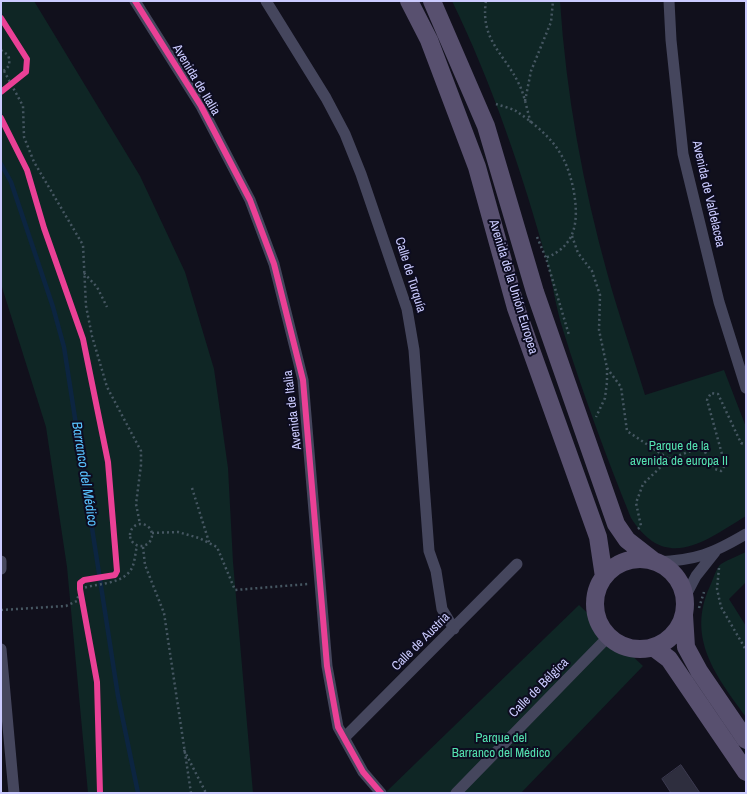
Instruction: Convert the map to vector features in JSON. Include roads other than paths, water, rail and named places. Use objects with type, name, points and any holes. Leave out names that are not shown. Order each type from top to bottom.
[{"type":"main road","name":"Avenida de la Unión Europea","points":[[409,1],[429,40],[477,167],[516,308],[598,537],[604,577]]},
{"type":"main road","name":"Avenida de la Unión Europea","points":[[432,1],[486,126],[535,292],[616,524],[627,540],[656,561]]},
{"type":"main road","points":[[689,607],[680,625],[673,635],[664,643],[641,649],[629,648],[618,644],[608,636],[600,626],[595,607],[597,588],[604,577],[614,567],[626,560],[640,558],[656,561],[670,570],[680,582],[689,607],[686,646],[699,671],[746,740]]},
{"type":"main road","points":[[653,647],[669,659],[746,772]]},
{"type":"street","name":"Avenida de Italia","points":[[135,1],[201,106],[250,200],[274,264],[303,380],[327,666],[338,726],[363,772],[381,793]]},
{"type":"street","name":"Calle de Turquía","points":[[266,1],[326,98],[345,134],[361,174],[407,309],[414,350],[429,551],[436,571],[442,609],[454,629]]},
{"type":"street","name":"Avenida de Valdelacea","points":[[668,1],[670,40],[683,154],[719,302],[746,388]]},
{"type":"street","points":[[656,561],[683,561],[715,552],[746,534]]},
{"type":"street","points":[[689,607],[696,576],[715,552]]},
{"type":"street","points":[[1,561],[1,569]]},
{"type":"street","name":"Calle de Austria","points":[[344,738],[517,564]]},
{"type":"street","name":"Calle de Bélgica","points":[[456,793],[608,636]]},
{"type":"street","points":[[1,649],[14,793]]},
{"type":"waterway","name":"Barranco del Médico","points":[[1,164],[11,182],[53,307],[64,347],[118,696],[138,793]]},
{"type":"park label","name":"Parque de la avenida de europa II","points":[[679,454]]},
{"type":"park label","name":"Parque del Barranco del Médico","points":[[501,746]]}]
